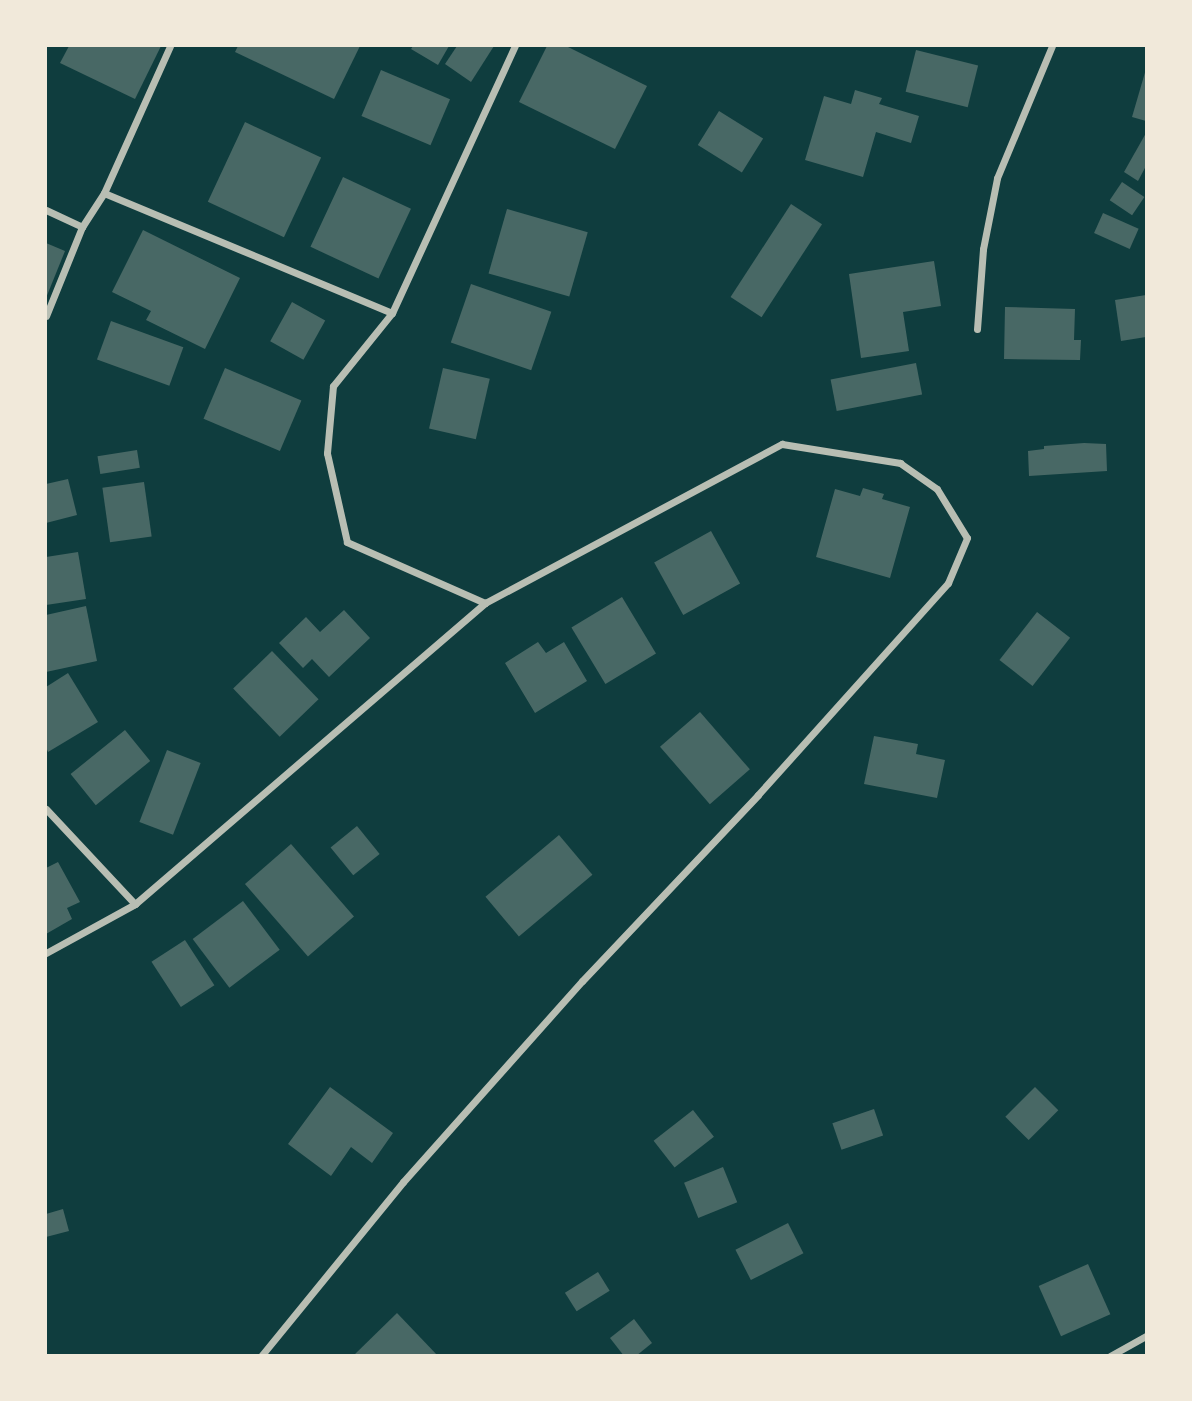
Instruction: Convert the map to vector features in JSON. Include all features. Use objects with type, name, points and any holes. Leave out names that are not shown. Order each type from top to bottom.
[{"type":"street","points":[[46,316],[82,227],[104,192],[170,46]]},
{"type":"street","points":[[485,603],[347,542],[327,453],[332,386],[392,313],[515,46]]},
{"type":"street","points":[[977,329],[983,249],[997,178],[1052,46]]},
{"type":"street","points":[[104,192],[392,313]]},
{"type":"street","points":[[46,210],[82,227]]},
{"type":"street","points":[[46,953],[135,904],[485,603],[782,444],[900,463],[937,489],[967,538],[948,583],[758,795],[582,981],[412,1171],[261,1356]]},
{"type":"street","points":[[46,808],[135,904]]},
{"type":"street","points":[[1110,1356],[1146,1336]]},
{"type":"building","points":[[69,46],[161,46],[135,99],[60,63]]},
{"type":"building","points":[[238,46],[360,46],[334,99],[235,52]]},
{"type":"building","points":[[413,46],[449,46],[438,65],[411,49]]},
{"type":"building","points":[[457,46],[494,46],[471,82],[445,64]]},
{"type":"building","points":[[547,46],[566,46],[647,86],[615,149],[519,102]]},
{"type":"building","points":[[916,50],[978,65],[968,107],[906,92]]},
{"type":"building","points":[[1146,69],[1146,121],[1132,117]]},
{"type":"building","points":[[381,70],[450,99],[431,145],[361,116]]},
{"type":"building","points":[[855,90],[882,98],[879,104],[919,116],[911,143],[876,132],[863,177],[805,160],[824,96],[851,104]]},
{"type":"building","points":[[719,111],[763,139],[742,172],[698,145]]},
{"type":"building","points":[[245,122],[321,157],[284,237],[208,202]]},
{"type":"building","points":[[1146,133],[1146,166],[1138,181],[1124,172]]},
{"type":"building","points":[[343,177],[411,209],[378,278],[310,247]]},
{"type":"building","points":[[1122,182],[1144,197],[1132,215],[1110,200]]},
{"type":"building","points":[[791,204],[822,224],[762,317],[731,297]]},
{"type":"building","points":[[507,209],[588,232],[569,297],[489,273]]},
{"type":"building","points":[[1103,213],[1139,229],[1130,249],[1094,233]]},
{"type":"building","points":[[143,230],[240,278],[205,349],[146,320],[151,311],[112,292]]},
{"type":"building","points":[[46,243],[65,251],[46,298]]},
{"type":"building","points":[[934,261],[941,306],[903,312],[909,351],[861,358],[849,274]]},
{"type":"building","points":[[471,284],[551,312],[531,370],[451,343]]},
{"type":"building","points":[[1146,295],[1146,337],[1121,341],[1115,300]]},
{"type":"building","points":[[292,302],[325,320],[303,360],[270,341]]},
{"type":"building","points":[[1005,307],[1075,309],[1074,340],[1081,340],[1080,360],[1004,359]]},
{"type":"building","points":[[111,321],[183,347],[169,386],[97,360]]},
{"type":"building","points":[[916,363],[922,394],[837,411],[831,380]]},
{"type":"building","points":[[225,368],[301,400],[280,451],[204,419]]},
{"type":"building","points":[[443,368],[490,379],[476,439],[429,428]]},
{"type":"building","points":[[1106,444],[1107,471],[1029,476],[1028,451],[1044,449],[1044,446]]},
{"type":"building","points":[[137,450],[140,468],[100,474],[97,456]]},
{"type":"building","points":[[68,479],[77,515],[46,523],[46,484]]},
{"type":"building","points":[[144,482],[152,536],[110,542],[102,488]]},
{"type":"building","points":[[863,488],[884,494],[882,499],[910,507],[890,578],[816,557],[835,489],[860,496]]},
{"type":"building","points":[[711,531],[740,583],[683,615],[654,563]]},
{"type":"building","points":[[78,552],[86,599],[46,605],[46,557]]},
{"type":"building","points":[[622,597],[656,654],[605,684],[571,627]]},
{"type":"building","points":[[86,606],[97,661],[46,672],[46,615]]},
{"type":"building","points":[[344,610],[370,638],[329,677],[312,659],[303,668],[279,643],[306,617],[320,632]]},
{"type":"building","points":[[1037,612],[1070,638],[1033,686],[999,660]]},
{"type":"building","points":[[538,642],[546,653],[564,642],[587,681],[535,713],[505,663]]},
{"type":"building","points":[[272,651],[319,699],[280,737],[233,689]]},
{"type":"building","points":[[68,673],[98,722],[48,752],[46,687]]},
{"type":"building","points":[[700,712],[750,769],[710,804],[660,747]]},
{"type":"building","points":[[125,730],[150,761],[96,805],[71,774]]},
{"type":"building","points":[[874,736],[918,744],[916,754],[945,760],[937,798],[864,784]]},
{"type":"building","points":[[167,750],[201,763],[173,835],[139,822]]},
{"type":"building","points":[[357,826],[380,854],[353,875],[331,847]]},
{"type":"building","points":[[559,835],[592,875],[519,937],[485,897]]},
{"type":"building","points":[[291,844],[354,916],[308,956],[245,884]]},
{"type":"building","points":[[58,862],[80,902],[67,908],[72,919],[46,934],[46,868]]},
{"type":"building","points":[[243,901],[280,950],[229,988],[193,939]]},
{"type":"building","points":[[185,940],[214,985],[181,1007],[151,962]]},
{"type":"building","points":[[330,1087],[393,1133],[372,1163],[351,1147],[331,1176],[288,1144]]},
{"type":"building","points":[[1035,1087],[1058,1110],[1029,1140],[1005,1117]]},
{"type":"building","points":[[874,1109],[883,1135],[842,1150],[832,1123]]},
{"type":"building","points":[[693,1110],[714,1137],[675,1168],[654,1141]]},
{"type":"building","points":[[723,1167],[737,1202],[698,1218],[684,1183]]},
{"type":"building","points":[[63,1209],[69,1231],[46,1237],[46,1214]]},
{"type":"building","points":[[788,1223],[803,1253],[751,1280],[735,1250]]},
{"type":"building","points":[[1088,1264],[1110,1314],[1061,1336],[1039,1286]]},
{"type":"building","points":[[598,1272],[610,1291],[577,1311],[565,1293]]},
{"type":"building","points":[[397,1313],[438,1356],[353,1356]]},
{"type":"building","points":[[634,1319],[652,1343],[636,1356],[624,1356],[610,1338]]}]
